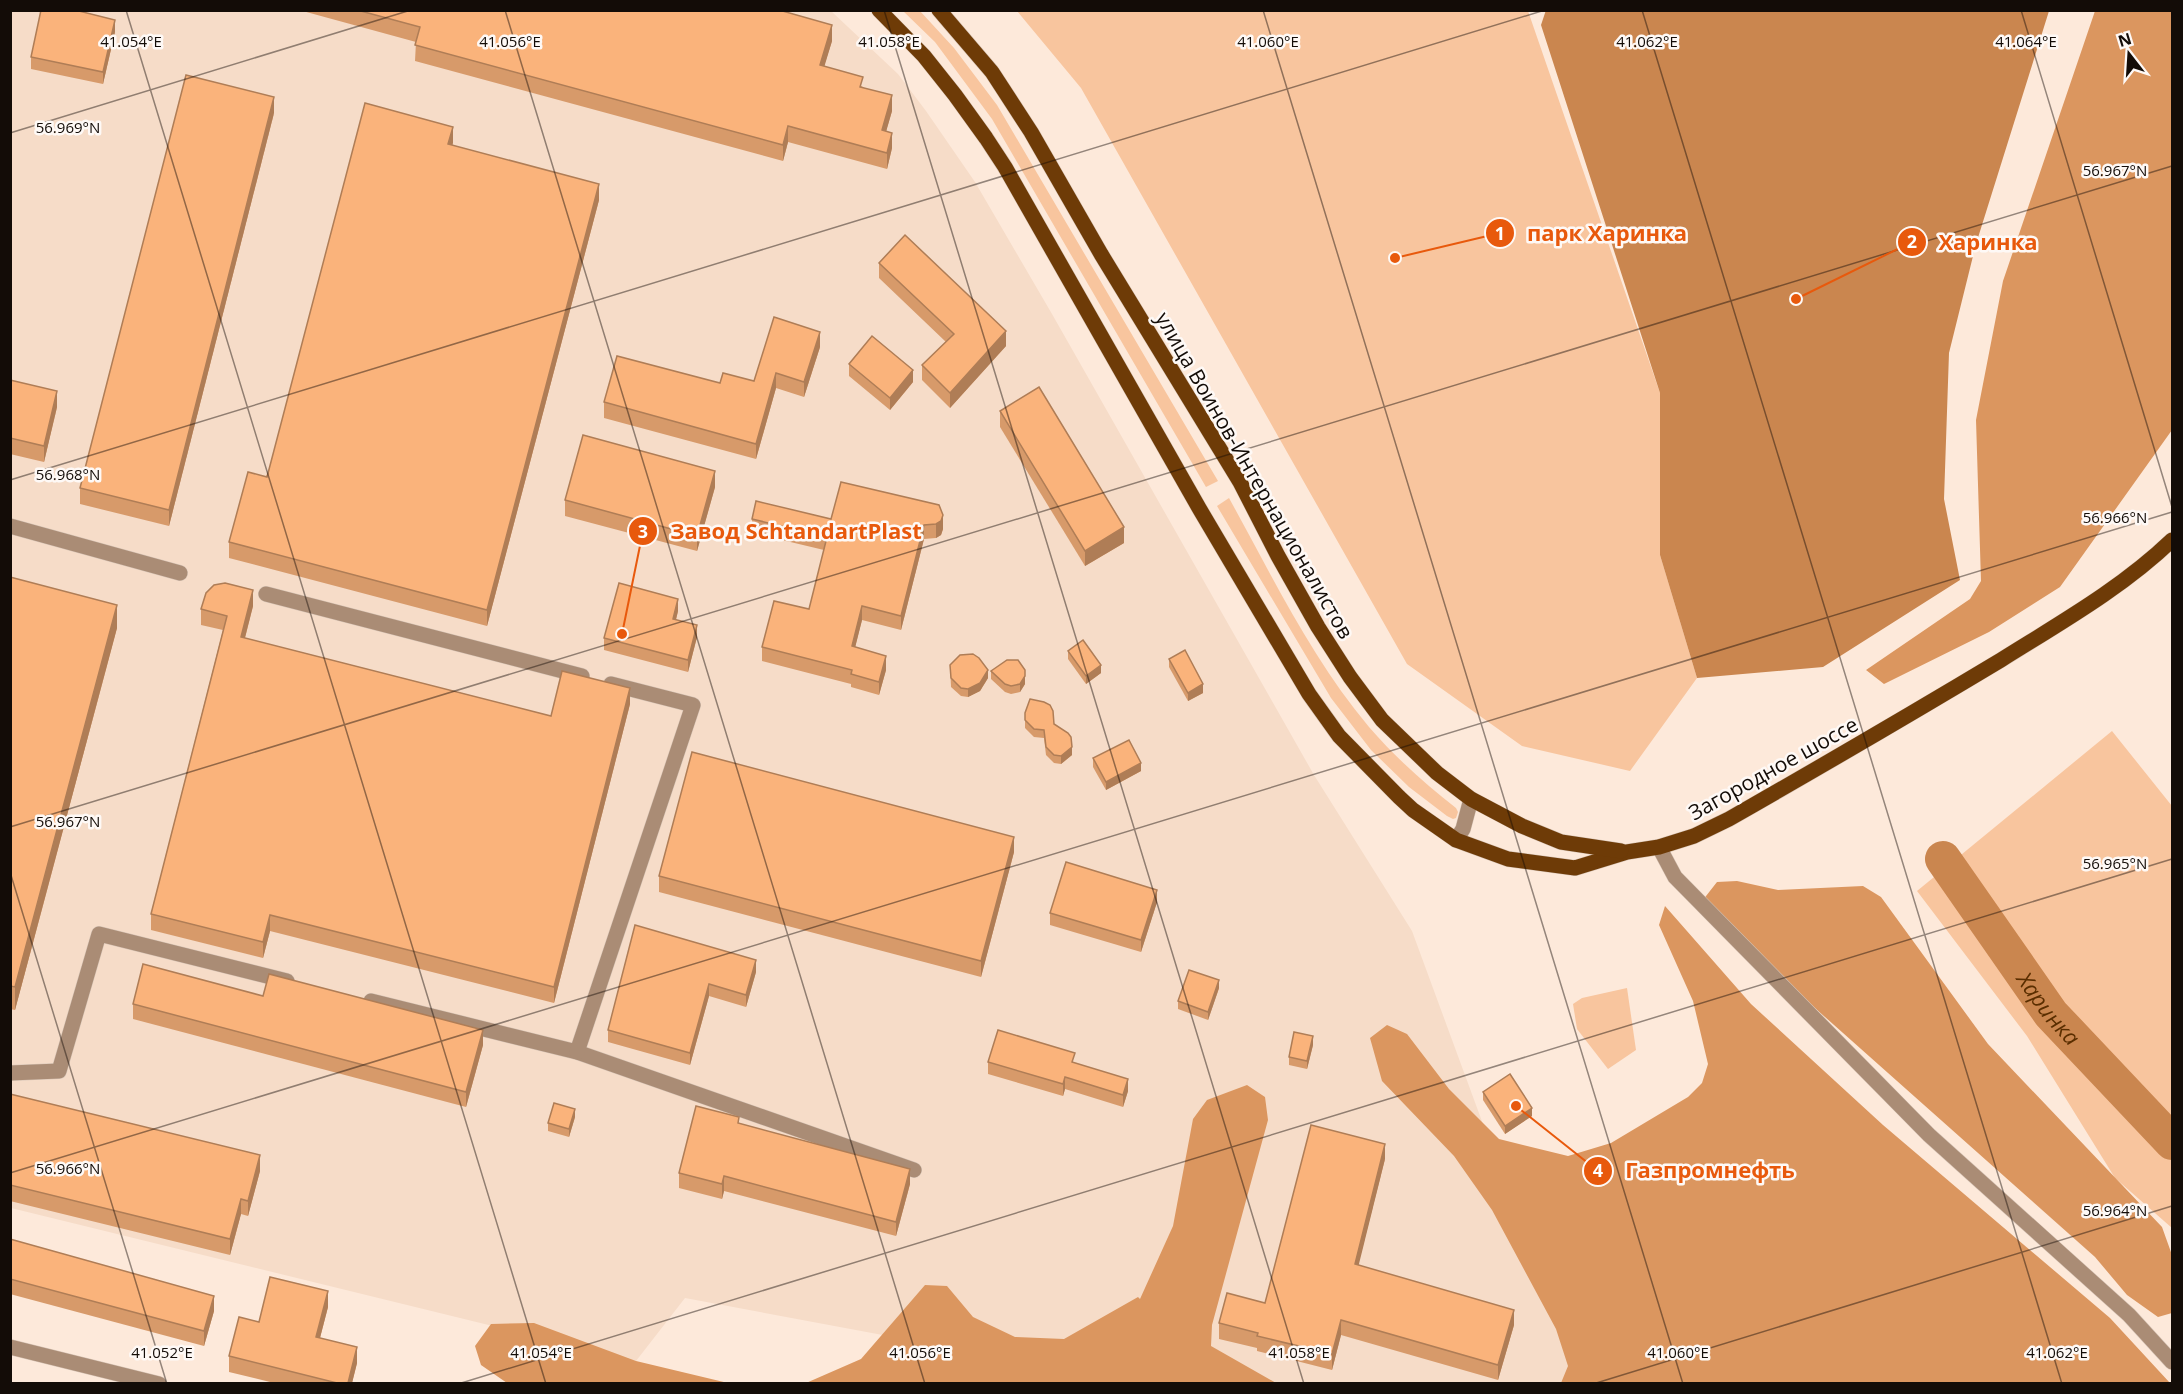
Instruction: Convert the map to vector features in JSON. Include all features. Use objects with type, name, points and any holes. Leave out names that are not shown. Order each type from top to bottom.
[{"type":"main road","name":"Загородное шоссе","points":[[879,10],[924,56],[992,148],[1229,560],[1309,694],[1339,736],[1413,810],[1456,840],[1508,859],[1575,868],[1627,852],[1659,847],[1694,836],[1729,819],[1939,698],[2080,611],[2136,572],[2172,540]]},
{"type":"main road","name":"улица Воинов-Интернационалистов","points":[[939,10],[992,72],[1031,132],[1101,254],[1240,482],[1318,627],[1350,677],[1382,720],[1437,773],[1471,799],[1522,826],[1561,842],[1627,852]]},
{"type":"street","points":[[10,526],[180,573]]},
{"type":"street","points":[[266,594],[693,705],[577,1052]]},
{"type":"street","points":[[1456,840],[1463,829],[1471,799]]},
{"type":"street","points":[[1659,847],[1675,878],[1913,1118],[2129,1315],[2172,1362]]},
{"type":"street","points":[[10,1073],[59,1071],[99,934],[304,985]]},
{"type":"street","points":[[361,999],[577,1052],[914,1170]]},
{"type":"street","points":[[10,1347],[159,1383]]},
{"type":"shaded area","points":[[1546,10],[2049,11],[1976,244],[1949,353],[1944,499],[1960,580],[1823,667],[1697,678],[1660,555],[1660,393],[1541,25]]},
{"type":"shaded area","points":[[11,11],[831,11],[898,74],[975,182],[1314,775],[1412,931],[1494,1154],[1625,1383],[1139,1383],[685,1298],[636,1361],[11,1208]]},
{"type":"shaded area","points":[[903,11],[920,11],[954,48],[997,105],[1218,481],[1206,487],[992,119],[935,42]]},
{"type":"shaded area","points":[[1017,11],[1528,11],[1660,393],[1660,555],[1697,678],[1630,771],[1522,746],[1407,664],[1081,88]]},
{"type":"shaded area","points":[[2095,11],[2172,11],[2172,430],[2060,587],[1989,632],[1884,684],[1866,670],[1970,599],[1981,581],[1976,420],[2003,281]]},
{"type":"shaded area","points":[[1229,498],[1311,645],[1348,701],[1400,759],[1456,808],[1458,812],[1456,818],[1447,816],[1409,787],[1371,750],[1331,698],[1217,506]]},
{"type":"shaded area","points":[[2112,731],[2172,806],[2172,1228],[2115,1178],[2027,1036],[1917,891]]},
{"type":"shaded area","points":[[1737,881],[1778,890],[1863,886],[1881,897],[1988,1044],[2162,1227],[2172,1255],[2172,1313],[2158,1317],[2127,1295],[2095,1257],[1699,905],[1717,882]]},
{"type":"shaded area","points":[[1665,906],[1751,1004],[1883,1125],[2110,1318],[2170,1383],[1561,1383],[1568,1366],[1556,1329],[1492,1210],[1454,1156],[1382,1081],[1370,1038],[1387,1025],[1407,1034],[1449,1089],[1499,1139],[1568,1156],[1611,1143],[1688,1097],[1702,1083],[1708,1064],[1693,1001],[1659,925]]},
{"type":"shaded area","points":[[1627,988],[1636,1050],[1608,1069],[1577,1029],[1573,1004],[1582,998]]},
{"type":"shaded area","points":[[1247,1085],[1265,1097],[1268,1120],[1212,1325],[1211,1346],[1276,1383],[806,1383],[861,1359],[925,1285],[947,1286],[973,1317],[1015,1337],[1064,1339],[1138,1297],[1140,1299],[1173,1226],[1193,1119],[1207,1100]]},
{"type":"shaded area","points":[[534,1323],[636,1361],[728,1383],[507,1383],[481,1365],[475,1346],[491,1324]]},
{"type":"building","points":[[41,10],[75,10],[115,20],[103,72],[31,57]]},
{"type":"building","points":[[357,10],[779,10],[832,25],[820,65],[863,77],[860,87],[892,95],[882,130],[892,133],[887,153],[788,126],[783,145],[415,45],[420,27]]},
{"type":"building","points":[[186,75],[274,97],[169,510],[80,488]]},
{"type":"building","points":[[365,103],[453,127],[448,144],[599,184],[487,610],[229,542],[248,472],[267,477]]},
{"type":"building","points":[[905,235],[1006,331],[950,393],[922,365],[954,334],[879,263]]},
{"type":"building","points":[[774,317],[820,332],[804,382],[776,373],[756,444],[604,402],[617,356],[720,383],[723,373],[754,381]]},
{"type":"building","points":[[872,336],[913,370],[890,398],[849,364]]},
{"type":"building","points":[[10,380],[57,391],[44,446],[10,438]]},
{"type":"building","points":[[1039,387],[1124,527],[1085,551],[1000,411]]},
{"type":"building","points":[[583,435],[715,471],[697,536],[565,500]]},
{"type":"building","points":[[841,482],[939,505],[943,515],[941,521],[936,524],[924,525],[901,616],[862,606],[852,646],[886,656],[879,682],[851,674],[852,670],[762,647],[774,601],[809,609],[827,537],[752,519],[756,501],[831,519]]},
{"type":"building","points":[[10,577],[117,605],[15,987],[10,986]]},
{"type":"building","points":[[225,583],[253,590],[241,637],[551,716],[562,671],[630,688],[554,987],[270,915],[263,942],[151,914],[227,616],[201,609],[206,593],[214,585]]},
{"type":"building","points":[[619,583],[678,599],[673,619],[697,625],[688,660],[604,638]]},
{"type":"building","points":[[1083,640],[1101,665],[1086,676],[1068,651]]},
{"type":"building","points":[[1185,650],[1203,684],[1188,693],[1169,659]]},
{"type":"building","points":[[973,654],[988,670],[980,683],[968,689],[961,688],[951,678],[950,665],[960,655]]},
{"type":"building","points":[[1007,660],[1018,660],[1025,670],[1025,676],[1020,684],[1011,686],[1005,684],[991,671]]},
{"type":"building","points":[[1030,699],[1050,705],[1054,724],[1071,737],[1072,747],[1061,756],[1054,755],[1046,747],[1044,730],[1034,729],[1025,720]]},
{"type":"building","points":[[1129,740],[1141,763],[1106,782],[1093,758]]},
{"type":"building","points":[[692,752],[1014,837],[981,961],[659,876]]},
{"type":"building","points":[[1066,862],[1157,890],[1141,940],[1050,913]]},
{"type":"building","points":[[635,925],[756,960],[746,995],[709,984],[690,1053],[608,1030]]},
{"type":"building","points":[[143,964],[263,996],[269,974],[483,1030],[466,1092],[133,1004]]},
{"type":"building","points":[[1189,970],[1219,980],[1208,1012],[1178,1001]]},
{"type":"building","points":[[998,1030],[1075,1053],[1072,1062],[1128,1079],[1123,1095],[1065,1077],[1063,1084],[988,1062]]},
{"type":"building","points":[[1294,1032],[1313,1036],[1307,1061],[1289,1057]]},
{"type":"building","points":[[1510,1074],[1532,1108],[1505,1126],[1483,1092]]},
{"type":"building","points":[[10,1094],[260,1155],[248,1201],[241,1199],[230,1239],[10,1185]]},
{"type":"building","points":[[554,1103],[575,1109],[569,1129],[548,1123]]},
{"type":"building","points":[[696,1106],[739,1117],[738,1123],[910,1169],[896,1222],[724,1176],[722,1184],[679,1173]]},
{"type":"building","points":[[1311,1125],[1385,1144],[1355,1264],[1514,1310],[1498,1365],[1341,1320],[1332,1354],[1257,1336],[1258,1333],[1219,1323],[1227,1293],[1265,1303]]},
{"type":"building","points":[[10,1239],[214,1296],[204,1331],[10,1279]]},
{"type":"building","points":[[270,1277],[328,1291],[316,1337],[357,1347],[348,1383],[337,1383],[229,1356],[239,1317],[259,1322]]},
{"type":"waterway","name":"Харинка","points":[[1943,859],[2051,1014],[2172,1142]]},
{"type":"place","name":"парк Харинка","points":[[1395,258]]},
{"type":"place","name":"Харинка","points":[[1796,299]]},
{"type":"place","name":"Завод SchtandartPlast","points":[[622,634]]},
{"type":"place","name":"Газпромнефть","points":[[1516,1106]]}]
